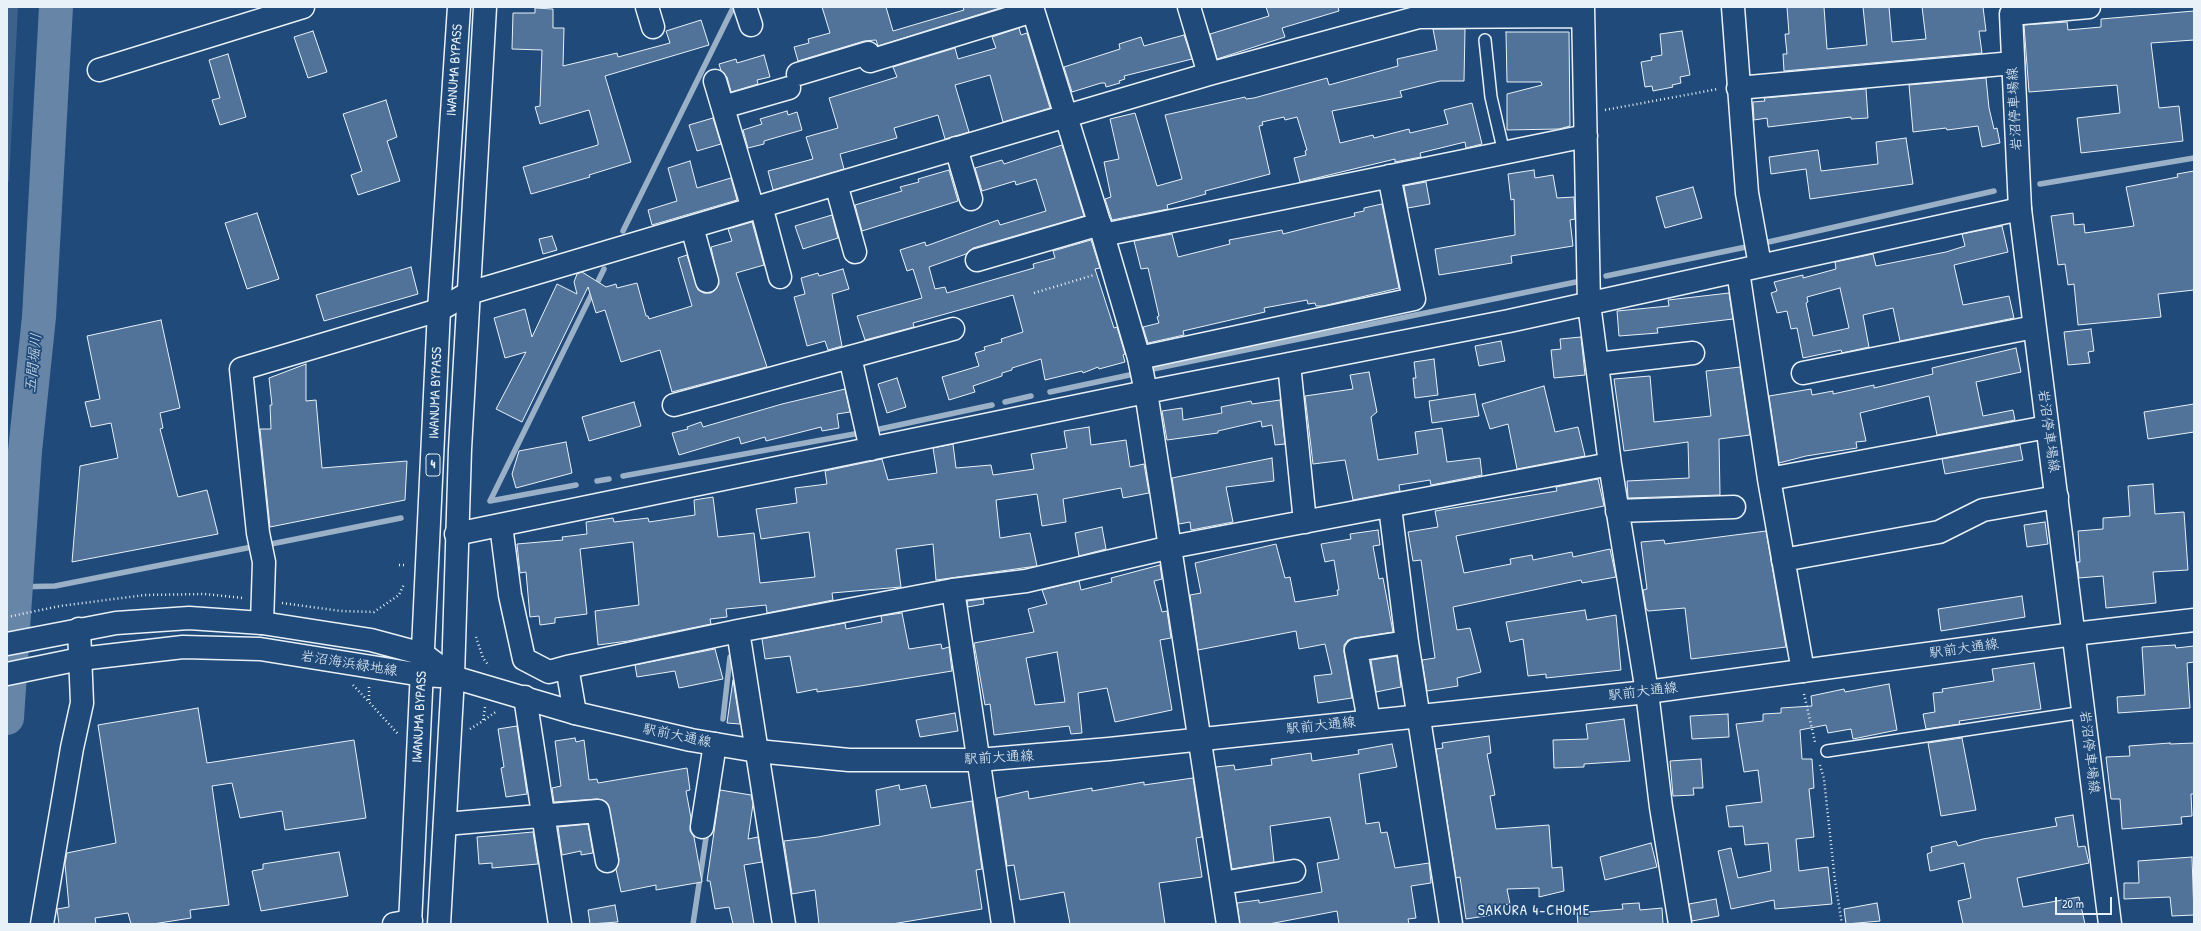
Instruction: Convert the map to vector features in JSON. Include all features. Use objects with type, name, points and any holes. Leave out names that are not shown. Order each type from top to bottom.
[{"type":"main road","points":[[99,70],[303,7]]},
{"type":"main road","name":"IWANUMA BYPASS","points":[[405,923],[423,665],[439,310],[459,7]]},
{"type":"main road","name":"IWANUMA BYPASS","points":[[439,924],[453,676],[456,534],[485,7]]},
{"type":"main road","points":[[1189,7],[1209,74]]},
{"type":"main road","points":[[1733,7],[1738,86],[1749,204],[1760,265]]},
{"type":"main road","name":"岩沼停車場線","points":[[2089,7],[2011,10],[2020,209],[2110,924]]},
{"type":"main road","points":[[723,107],[868,53],[870,60],[1032,9],[1102,229],[1139,358],[1146,392],[1171,547],[1228,924]]},
{"type":"main road","points":[[262,623],[264,600],[264,562],[258,533],[241,369],[439,310],[469,294],[1065,115],[1419,12],[1583,11],[1589,304],[1610,464],[1647,692],[1661,807],[1680,924]]},
{"type":"main road","points":[[1738,86],[2013,63]]},
{"type":"main road","points":[[715,80],[780,277]]},
{"type":"main road","points":[[978,260],[1102,229],[1389,176],[1586,136]]},
{"type":"main road","points":[[956,148],[971,199]]},
{"type":"main road","points":[[1139,358],[1414,299],[1389,176]]},
{"type":"main road","points":[[836,184],[855,252]]},
{"type":"main road","points":[[456,534],[1146,392],[1589,304],[1760,265],[2020,209]]},
{"type":"main road","points":[[692,227],[707,281]]},
{"type":"main road","points":[[1738,271],[1769,479],[1803,671]]},
{"type":"main road","points":[[1803,373],[2034,327]]},
{"type":"main road","points":[[674,405],[953,329]]},
{"type":"main road","points":[[1597,364],[1693,353]]},
{"type":"main road","points":[[850,357],[871,449]]},
{"type":"main road","points":[[1289,364],[1305,522]]},
{"type":"main road","points":[[1769,479],[2047,427]]},
{"type":"main road","points":[[501,525],[510,595],[524,659],[549,672],[566,667],[738,631],[953,590],[1026,581],[1171,547],[1390,507],[1610,464]]},
{"type":"main road","points":[[1783,560],[1939,532],[1983,510],[2056,497]]},
{"type":"main road","points":[[1390,507],[1407,642],[1451,924]]},
{"type":"main road","points":[[1618,511],[1734,507]]},
{"type":"main road","points":[[953,590],[1003,924]]},
{"type":"main road","name":"岩沼海浜緑地線","points":[[7,644],[116,623],[189,618],[262,623],[372,640],[423,665],[453,676]]},
{"type":"main road","name":"駅前大通線","points":[[453,676],[575,713],[715,744],[757,751],[880,761],[978,760],[1102,750],[1647,692],[2074,634],[2194,620]]},
{"type":"main road","points":[[42,924],[72,748],[82,703],[80,659],[69,631]]},
{"type":"main road","points":[[738,631],[784,924]]},
{"type":"main road","points":[[1369,721],[1356,650],[1407,642]]},
{"type":"main road","name":"岩沼海浜緑地線","points":[[7,674],[80,659],[191,647],[260,649],[369,667],[423,665]]},
{"type":"main road","points":[[566,667],[575,713]]},
{"type":"main road","points":[[525,697],[560,924]]},
{"type":"main road","points":[[702,827],[715,744]]},
{"type":"main road","points":[[445,824],[543,817],[598,811],[607,861]]},
{"type":"main road","points":[[1222,883],[1294,871]]},
{"type":"lane","points":[[1485,40],[1491,97],[1504,152]]},
{"type":"lane","points":[[1822,750],[2084,712]]},
{"type":"path","points":[[1585,114],[1738,86]]},
{"type":"path","points":[[1034,293],[1114,270]]},
{"type":"path","points":[[399,565],[411,566]]},
{"type":"path","points":[[264,600],[341,612],[374,612],[399,595],[405,582]]},
{"type":"path","points":[[7,617],[60,606]]},
{"type":"path","points":[[372,640],[374,612]]},
{"type":"path","points":[[369,667],[369,702]]},
{"type":"path","points":[[349,682],[400,736]]},
{"type":"path","points":[[1804,694],[1822,750]]},
{"type":"path","points":[[1820,764],[1824,779],[1834,881],[1842,924]]},
{"type":"shaded area","points":[[7,7],[18,7],[9,181],[7,181]]},
{"type":"building","points":[[822,7],[886,7],[893,31],[964,10],[963,7],[1003,7],[878,46],[876,40],[864,41],[798,61],[794,47],[809,43],[808,39],[830,33]]},
{"type":"building","points":[[1266,7],[1338,7],[1339,11],[1282,28],[1285,37],[1217,59],[1210,34],[1269,16]]},
{"type":"building","points":[[1787,7],[1824,7],[1827,49],[1867,45],[1863,7],[1889,7],[1892,42],[1926,39],[1922,7],[1983,7],[1986,31],[1979,31],[1982,53],[1784,71],[1783,54],[1787,54],[1785,34],[1789,34]]},
{"type":"building","points":[[535,8],[553,9],[553,28],[564,28],[563,66],[617,53],[618,57],[670,43],[666,31],[701,20],[709,45],[605,76],[631,162],[589,175],[590,177],[531,194],[523,167],[598,145],[589,110],[540,124],[535,107],[540,106],[542,50],[512,49],[513,13],[535,13]]},
{"type":"building","points":[[2194,11],[2194,40],[2151,43],[2159,108],[2179,106],[2183,141],[2081,153],[2077,118],[2120,113],[2117,85],[2029,92],[2024,25],[2067,22],[2068,30],[2101,27],[2101,19]]},
{"type":"building","points":[[1019,28],[1021,35],[1027,33],[1050,108],[1003,122],[990,75],[955,85],[969,132],[945,139],[938,115],[894,128],[897,138],[840,154],[844,169],[773,190],[768,171],[813,159],[806,137],[838,128],[829,98],[897,77],[893,67],[955,48],[958,59],[996,48],[992,37]]},
{"type":"building","points":[[1433,29],[1465,29],[1464,81],[1440,81],[1400,91],[1402,97],[1332,111],[1340,143],[1373,135],[1374,138],[1409,129],[1410,133],[1448,124],[1444,110],[1472,103],[1482,144],[1466,148],[1465,142],[1420,153],[1421,157],[1395,162],[1395,159],[1300,182],[1294,158],[1306,155],[1305,151],[1307,150],[1297,117],[1285,120],[1284,117],[1262,122],[1263,125],[1259,126],[1270,174],[1205,191],[1206,194],[1167,205],[1168,209],[1112,220],[1105,199],[1111,197],[1104,162],[1119,159],[1110,119],[1135,113],[1157,186],[1182,179],[1165,115],[1245,97],[1246,99],[1254,98],[1327,78],[1329,85],[1398,66],[1397,59],[1437,50]]},
{"type":"building","points":[[313,31],[327,72],[308,78],[294,37]]},
{"type":"building","points":[[1682,31],[1690,75],[1680,77],[1681,83],[1672,85],[1673,87],[1653,91],[1652,86],[1645,87],[1641,62],[1652,60],[1651,57],[1662,55],[1660,34]]},
{"type":"building","points":[[1506,32],[1569,32],[1570,126],[1559,129],[1507,130],[1507,94],[1542,85],[1541,82],[1507,82]]},
{"type":"building","points":[[1184,35],[1192,59],[1124,76],[1125,79],[1119,81],[1120,83],[1106,87],[1105,83],[1101,83],[1072,92],[1064,67],[1120,49],[1119,44],[1141,37],[1144,46]]},
{"type":"building","points":[[228,54],[246,117],[220,125],[212,100],[220,98],[209,60]]},
{"type":"building","points":[[764,55],[770,77],[757,80],[758,84],[731,92],[727,77],[721,71],[719,64],[736,59],[737,63]]},
{"type":"building","points":[[1986,78],[1989,108],[1994,129],[1997,128],[2000,143],[1982,147],[1978,126],[1913,132],[1909,85]]},
{"type":"building","points":[[1866,89],[1868,118],[1851,119],[1851,117],[1768,127],[1767,118],[1754,120],[1753,102],[1765,101],[1764,98]]},
{"type":"building","points":[[386,100],[397,137],[387,141],[400,181],[358,195],[351,175],[362,171],[343,114]]},
{"type":"building","points":[[787,111],[788,115],[797,112],[802,130],[764,141],[764,144],[748,148],[743,130],[762,124],[760,119]]},
{"type":"building","points":[[713,118],[721,144],[697,151],[689,125]]},
{"type":"building","points":[[1906,138],[1913,184],[1810,199],[1806,169],[1771,174],[1769,157],[1818,150],[1821,171],[1878,164],[1876,142]]},
{"type":"building","points":[[1062,145],[1084,216],[973,248],[966,254],[929,267],[935,289],[945,287],[947,293],[1034,268],[1033,264],[1055,258],[1053,251],[1091,240],[1100,268],[1095,269],[1114,328],[1117,327],[1125,354],[1123,355],[1125,362],[1099,369],[1098,367],[1083,373],[1082,371],[1045,380],[1041,359],[1012,368],[1012,370],[1002,373],[1002,376],[973,386],[975,392],[949,400],[942,377],[979,366],[975,353],[985,350],[984,347],[1002,342],[1001,339],[1023,332],[1013,295],[913,323],[914,327],[865,340],[857,316],[922,298],[913,269],[907,271],[900,250],[925,242],[926,246],[998,220],[1000,225],[1046,211],[1036,179],[1016,185],[1015,181],[982,191],[975,168],[1002,160],[1004,164]]},
{"type":"building","points":[[690,161],[697,188],[731,178],[737,200],[652,225],[648,210],[677,201],[668,168]]},
{"type":"building","points":[[949,170],[958,201],[862,231],[855,205],[902,191],[900,187],[919,182],[918,179]]},
{"type":"building","points":[[1534,170],[1535,178],[1553,175],[1557,198],[1574,197],[1575,219],[1570,220],[1573,246],[1511,256],[1512,263],[1439,275],[1435,249],[1515,235],[1514,199],[1511,200],[1508,174]]},
{"type":"building","points":[[2194,171],[2194,290],[2158,294],[2161,317],[2078,325],[2074,284],[2068,285],[2065,264],[2058,265],[2051,216],[2073,213],[2074,225],[2084,224],[2085,233],[2134,226],[2126,187],[2178,177],[2177,174]]},
{"type":"building","points":[[1426,182],[1430,204],[1408,208],[1404,186]]},
{"type":"building","points":[[1693,187],[1702,218],[1665,228],[1656,197]]},
{"type":"building","points":[[1382,204],[1399,288],[1323,306],[1316,306],[1315,303],[1308,304],[1307,300],[1264,308],[1265,312],[1183,331],[1184,335],[1148,343],[1143,327],[1159,323],[1157,317],[1159,316],[1148,268],[1141,269],[1134,241],[1172,234],[1178,257],[1230,244],[1229,240],[1282,230],[1283,234],[1355,216],[1354,213],[1364,211],[1364,208]]},
{"type":"building","points":[[257,213],[279,279],[247,289],[225,223]]},
{"type":"building","points":[[832,215],[838,238],[803,249],[795,226]]},
{"type":"building","points":[[752,222],[764,265],[736,273],[767,367],[672,392],[660,350],[621,362],[605,310],[596,313],[588,287],[522,422],[496,409],[526,352],[505,358],[494,318],[525,309],[532,337],[557,284],[577,294],[574,282],[577,274],[582,272],[606,287],[616,284],[617,288],[637,283],[646,316],[648,316],[649,319],[692,306],[678,258],[687,255],[698,290],[704,293],[711,293],[719,284],[711,247],[732,241],[728,229]]},
{"type":"building","points":[[2002,226],[2008,252],[1954,265],[1963,305],[2009,296],[2014,318],[1900,341],[1893,308],[1863,315],[1869,347],[1842,353],[1841,350],[1803,358],[1797,328],[1791,329],[1787,311],[1777,313],[1771,293],[1777,291],[1774,282],[1803,275],[1803,278],[1836,269],[1835,262],[1873,254],[1876,266],[1946,252],[1965,246],[1962,234]],"holes":[[[1840,288],[1849,328],[1813,336],[1806,303],[1808,302],[1807,297]]]},
{"type":"building","points":[[552,236],[557,250],[543,254],[539,239]]},
{"type":"building","points":[[411,267],[418,294],[324,321],[316,295]]},
{"type":"building","points":[[843,269],[849,289],[832,294],[842,346],[828,350],[825,341],[807,346],[794,297],[805,294],[801,278],[818,273],[819,276]]},
{"type":"building","points":[[1729,293],[1733,319],[1657,328],[1658,333],[1619,336],[1617,311],[1669,306],[1668,300]]},
{"type":"building","points":[[161,320],[180,408],[160,413],[163,428],[160,429],[178,497],[207,490],[218,534],[72,562],[80,466],[118,458],[111,423],[91,427],[85,402],[100,399],[87,336]]},
{"type":"building","points":[[2091,329],[2094,351],[2088,352],[2090,363],[2068,365],[2064,332]]},
{"type":"building","points":[[1581,337],[1585,375],[1554,378],[1551,350],[1561,349],[1560,339]]},
{"type":"building","points":[[1501,341],[1505,361],[1479,366],[1475,346]]},
{"type":"building","points":[[2016,348],[2021,372],[1976,382],[1983,416],[2013,410],[2015,420],[1937,435],[1929,396],[1860,413],[1866,441],[1856,442],[1857,448],[1806,456],[1779,463],[1769,396],[1811,389],[1812,395],[1833,391],[1833,394],[1874,385],[1874,388],[1933,374],[1932,368]]},
{"type":"building","points":[[1434,359],[1438,395],[1415,398],[1413,378],[1416,378],[1414,362]]},
{"type":"building","points":[[306,364],[306,401],[316,400],[322,468],[407,461],[405,500],[270,527],[260,429],[271,429],[270,405],[272,405],[269,378]]},
{"type":"building","points":[[1740,367],[1750,435],[1719,439],[1720,495],[1628,498],[1627,481],[1689,478],[1688,442],[1624,451],[1614,379],[1650,376],[1654,422],[1711,416],[1706,371]]},
{"type":"building","points":[[1369,372],[1377,412],[1371,417],[1378,460],[1418,454],[1415,432],[1442,428],[1447,462],[1480,458],[1482,475],[1431,485],[1430,480],[1399,485],[1400,491],[1353,500],[1345,460],[1313,464],[1305,396],[1353,389],[1350,375]]},
{"type":"building","points":[[897,378],[906,407],[887,413],[878,384]]},
{"type":"building","points":[[1544,386],[1555,432],[1578,427],[1585,456],[1517,469],[1508,424],[1490,429],[1482,404]]},
{"type":"building","points":[[845,389],[850,412],[837,414],[839,428],[822,431],[821,427],[766,441],[765,437],[741,444],[739,437],[679,455],[672,433],[688,429],[687,427],[701,422],[703,427],[782,404]]},
{"type":"building","points":[[1475,394],[1479,416],[1432,423],[1429,401]]},
{"type":"building","points":[[1280,400],[1285,444],[1275,445],[1272,425],[1262,427],[1261,421],[1218,431],[1218,433],[1167,440],[1162,411],[1182,408],[1183,420],[1222,413],[1221,407],[1251,401],[1252,404]]},
{"type":"building","points":[[634,402],[641,426],[589,441],[582,417]]},
{"type":"building","points":[[2194,404],[2194,432],[2148,439],[2144,412]]},
{"type":"building","points":[[1089,427],[1091,445],[1126,440],[1130,467],[1144,464],[1149,493],[1123,498],[1121,488],[1063,499],[1066,522],[1042,526],[1037,494],[996,500],[1000,538],[1030,533],[1037,566],[936,580],[933,544],[896,549],[901,587],[832,593],[833,600],[767,613],[766,605],[726,609],[727,617],[710,619],[711,624],[628,641],[598,645],[595,611],[639,605],[633,542],[580,549],[587,614],[555,618],[555,623],[540,625],[539,616],[530,617],[526,572],[520,573],[517,544],[563,540],[562,537],[587,534],[586,522],[613,518],[614,522],[648,518],[649,522],[695,515],[694,500],[713,497],[718,537],[754,533],[760,583],[815,577],[809,532],[761,539],[756,509],[797,503],[795,488],[827,484],[825,471],[882,459],[888,480],[937,473],[933,448],[953,444],[956,468],[991,465],[993,475],[1034,469],[1031,454],[1067,448],[1064,431]]},
{"type":"building","points":[[566,442],[572,473],[516,488],[512,474],[519,451]]},
{"type":"building","points":[[2020,445],[2023,460],[1945,474],[1942,459]]},
{"type":"building","points":[[1272,458],[1274,481],[1226,487],[1233,522],[1191,530],[1190,522],[1179,524],[1172,478]]},
{"type":"building","points":[[1598,479],[1604,506],[1456,536],[1464,573],[1511,564],[1510,559],[1532,555],[1533,560],[1572,552],[1573,557],[1610,549],[1616,577],[1582,583],[1581,580],[1453,607],[1457,630],[1470,628],[1481,672],[1457,678],[1458,686],[1427,691],[1422,660],[1435,658],[1421,560],[1413,561],[1408,532],[1438,527],[1435,511],[1557,491],[1556,487]]},
{"type":"building","points":[[2153,484],[2155,514],[2184,512],[2188,570],[2153,572],[2156,603],[2106,608],[2103,576],[2079,578],[2077,562],[2080,562],[2078,531],[2103,529],[2103,518],[2130,516],[2128,486]]},
{"type":"building","points":[[2045,522],[2048,544],[2027,547],[2024,525]]},
{"type":"building","points":[[1102,527],[1106,549],[1079,556],[1075,533]]},
{"type":"building","points":[[1378,530],[1380,545],[1373,546],[1379,579],[1383,578],[1393,632],[1354,638],[1348,640],[1344,645],[1352,698],[1318,703],[1314,676],[1332,674],[1325,644],[1299,649],[1296,631],[1198,650],[1190,595],[1201,593],[1195,563],[1276,544],[1285,578],[1290,577],[1295,602],[1338,595],[1337,590],[1339,590],[1334,560],[1325,562],[1321,544],[1351,539],[1350,534]]},
{"type":"building","points":[[1766,531],[1786,647],[1691,659],[1685,608],[1648,611],[1646,608],[1643,590],[1647,589],[1641,542],[1664,540],[1665,544]]},
{"type":"building","points":[[1160,565],[1162,579],[1154,581],[1162,612],[1167,611],[1171,638],[1160,640],[1172,710],[1115,722],[1107,688],[1078,693],[1082,733],[1071,734],[1069,726],[994,735],[990,704],[985,705],[974,643],[1034,632],[1028,609],[1047,604],[1042,590],[1079,581],[1081,590],[1112,582],[1111,578]],"holes":[[[1057,652],[1065,702],[1035,705],[1026,658]]]},
{"type":"building","points":[[2022,596],[2025,617],[1941,631],[1938,609]]},
{"type":"building","points":[[983,599],[984,604],[968,607],[967,601]]},
{"type":"building","points":[[1585,610],[1587,620],[1616,615],[1621,670],[1546,678],[1546,674],[1528,676],[1523,639],[1510,642],[1506,622]]},
{"type":"building","points":[[902,613],[909,649],[941,644],[942,649],[949,647],[952,671],[860,686],[817,692],[817,689],[797,693],[790,656],[765,659],[762,639],[845,623],[846,629],[882,622],[881,616]]},
{"type":"building","points":[[2175,645],[2176,648],[2194,646],[2194,662],[2187,663],[2190,708],[2118,713],[2117,697],[2145,695],[2142,647]]},
{"type":"building","points":[[715,649],[723,679],[679,688],[675,671],[637,677],[635,665]]},
{"type":"building","points":[[1397,656],[1401,687],[1376,692],[1371,660]]},
{"type":"building","points":[[2034,663],[2041,709],[1959,721],[1960,724],[1926,729],[1923,714],[1935,712],[1933,693],[1943,692],[1942,689],[1994,681],[1992,669]]},
{"type":"building","points":[[733,680],[740,724],[727,723]]},
{"type":"building","points":[[1889,684],[1897,730],[1853,739],[1851,729],[1828,733],[1826,725],[1800,730],[1802,759],[1812,759],[1814,788],[1809,789],[1814,837],[1796,839],[1799,871],[1828,867],[1832,904],[1775,909],[1774,900],[1731,909],[1718,851],[1731,848],[1738,878],[1771,871],[1768,843],[1745,845],[1743,826],[1729,827],[1726,806],[1762,802],[1758,770],[1744,772],[1736,724],[1763,721],[1763,714],[1781,713],[1781,708],[1812,706],[1811,696],[1844,689],[1845,692]]},
{"type":"building","points":[[198,708],[207,763],[354,740],[366,818],[285,830],[282,811],[240,818],[232,783],[212,786],[229,905],[190,910],[191,918],[153,924],[131,924],[128,913],[95,918],[96,924],[59,924],[57,909],[69,907],[65,864],[67,853],[116,843],[98,725]]},
{"type":"building","points":[[955,713],[958,731],[920,737],[916,720]]},
{"type":"building","points":[[1728,714],[1729,737],[1692,739],[1690,716]]},
{"type":"building","points":[[1624,719],[1630,761],[1584,764],[1584,767],[1554,768],[1553,740],[1588,739],[1586,724]]},
{"type":"building","points":[[517,726],[527,794],[506,797],[501,768],[504,767],[498,729]]},
{"type":"building","points":[[1489,736],[1491,753],[1487,754],[1495,795],[1490,796],[1496,829],[1549,825],[1552,868],[1562,867],[1564,891],[1539,897],[1539,888],[1507,889],[1510,904],[1504,905],[1505,913],[1466,919],[1460,877],[1456,878],[1436,749],[1443,748],[1442,743]]},
{"type":"building","points":[[575,738],[576,742],[584,740],[589,780],[597,779],[598,783],[687,768],[690,790],[686,791],[691,818],[690,831],[694,837],[702,882],[656,890],[656,885],[621,892],[616,869],[619,859],[608,804],[603,800],[597,799],[554,802],[552,788],[561,786],[555,741]]},
{"type":"building","points":[[1962,738],[1976,810],[1941,816],[1928,743]]},
{"type":"building","points":[[2194,743],[2194,794],[2191,794],[2192,816],[2181,817],[2182,824],[2122,829],[2120,799],[2111,799],[2106,757],[2130,756],[2129,746]]},
{"type":"building","points":[[1392,744],[1397,767],[1359,774],[1366,824],[1379,822],[1381,833],[1387,832],[1395,868],[1429,863],[1431,883],[1411,886],[1416,918],[1408,919],[1409,924],[1339,924],[1337,911],[1269,924],[1240,924],[1237,903],[1259,900],[1259,903],[1322,892],[1317,863],[1339,859],[1330,817],[1270,826],[1274,862],[1232,869],[1216,767],[1234,765],[1235,770],[1272,765],[1271,759],[1311,753],[1312,761],[1359,754],[1358,750]]},
{"type":"building","points":[[1701,759],[1703,788],[1693,788],[1694,795],[1673,796],[1670,761]]},
{"type":"building","points":[[1193,778],[1202,837],[1196,838],[1202,877],[1159,883],[1165,924],[1070,924],[1064,892],[1020,900],[1014,865],[1007,866],[997,798],[1028,791],[1029,799],[1092,788],[1092,791],[1144,782],[1144,785]]},
{"type":"building","points":[[899,785],[900,790],[926,785],[931,808],[972,801],[982,869],[976,870],[982,909],[892,924],[819,924],[815,890],[792,894],[784,841],[818,837],[880,825],[876,790]]},
{"type":"building","points":[[720,790],[751,795],[753,804],[748,839],[758,837],[762,862],[744,865],[754,924],[733,924],[729,907],[715,909],[710,881],[707,881]]},
{"type":"building","points":[[2073,815],[2078,847],[2085,846],[2089,863],[2017,878],[2023,907],[2079,897],[2085,924],[1963,924],[1958,901],[1971,898],[1964,863],[1930,871],[1927,854],[1932,852],[1931,847],[1956,841],[1958,846],[1983,839],[2057,826],[2055,818]]},
{"type":"building","points":[[588,824],[593,853],[581,855],[581,851],[562,855],[558,827]]},
{"type":"building","points":[[533,832],[538,864],[492,868],[492,863],[479,864],[477,837]]},
{"type":"building","points":[[1651,843],[1657,867],[1605,880],[1600,857]]},
{"type":"building","points":[[339,852],[348,896],[261,911],[252,871],[263,869],[263,864]]},
{"type":"building","points":[[2192,857],[2194,915],[2172,916],[2170,897],[2124,899],[2124,883],[2139,883],[2138,861]]},
{"type":"building","points":[[1716,899],[1719,916],[1692,921],[1689,904]]},
{"type":"building","points":[[1639,903],[1640,910],[1662,908],[1663,924],[1578,924],[1577,913],[1623,909],[1622,904]]},
{"type":"building","points":[[1877,903],[1880,921],[1846,924],[1844,909]]},
{"type":"building","points":[[615,905],[618,922],[590,924],[588,910]]},
{"type":"waterway","name":"五間堀川","points":[[7,718],[25,451],[39,317],[56,7]]},
{"type":"waterway","points":[[623,231],[732,10]]},
{"type":"waterway","points":[[2040,184],[2194,158]]},
{"type":"waterway","points":[[1764,243],[1994,191]]},
{"type":"waterway","points":[[1606,276],[1746,247]]},
{"type":"waterway","points":[[490,501],[604,269]]},
{"type":"waterway","points":[[1153,369],[1576,282]]},
{"type":"waterway","points":[[1050,392],[1134,374]]},
{"type":"waterway","points":[[1005,402],[1031,396]]},
{"type":"waterway","points":[[880,429],[992,405]]},
{"type":"waterway","points":[[623,476],[860,433]]},
{"type":"waterway","points":[[597,481],[609,479]]},
{"type":"waterway","points":[[490,501],[576,485]]},
{"type":"waterway","points":[[266,545],[401,518]]},
{"type":"waterway","points":[[15,587],[55,586],[257,546]]},
{"type":"waterway","points":[[723,719],[730,657]]},
{"type":"waterway","points":[[693,924],[707,831]]},
{"type":"district","name":"SAKURA 4-CHOME","points":[[1534,911]]}]
